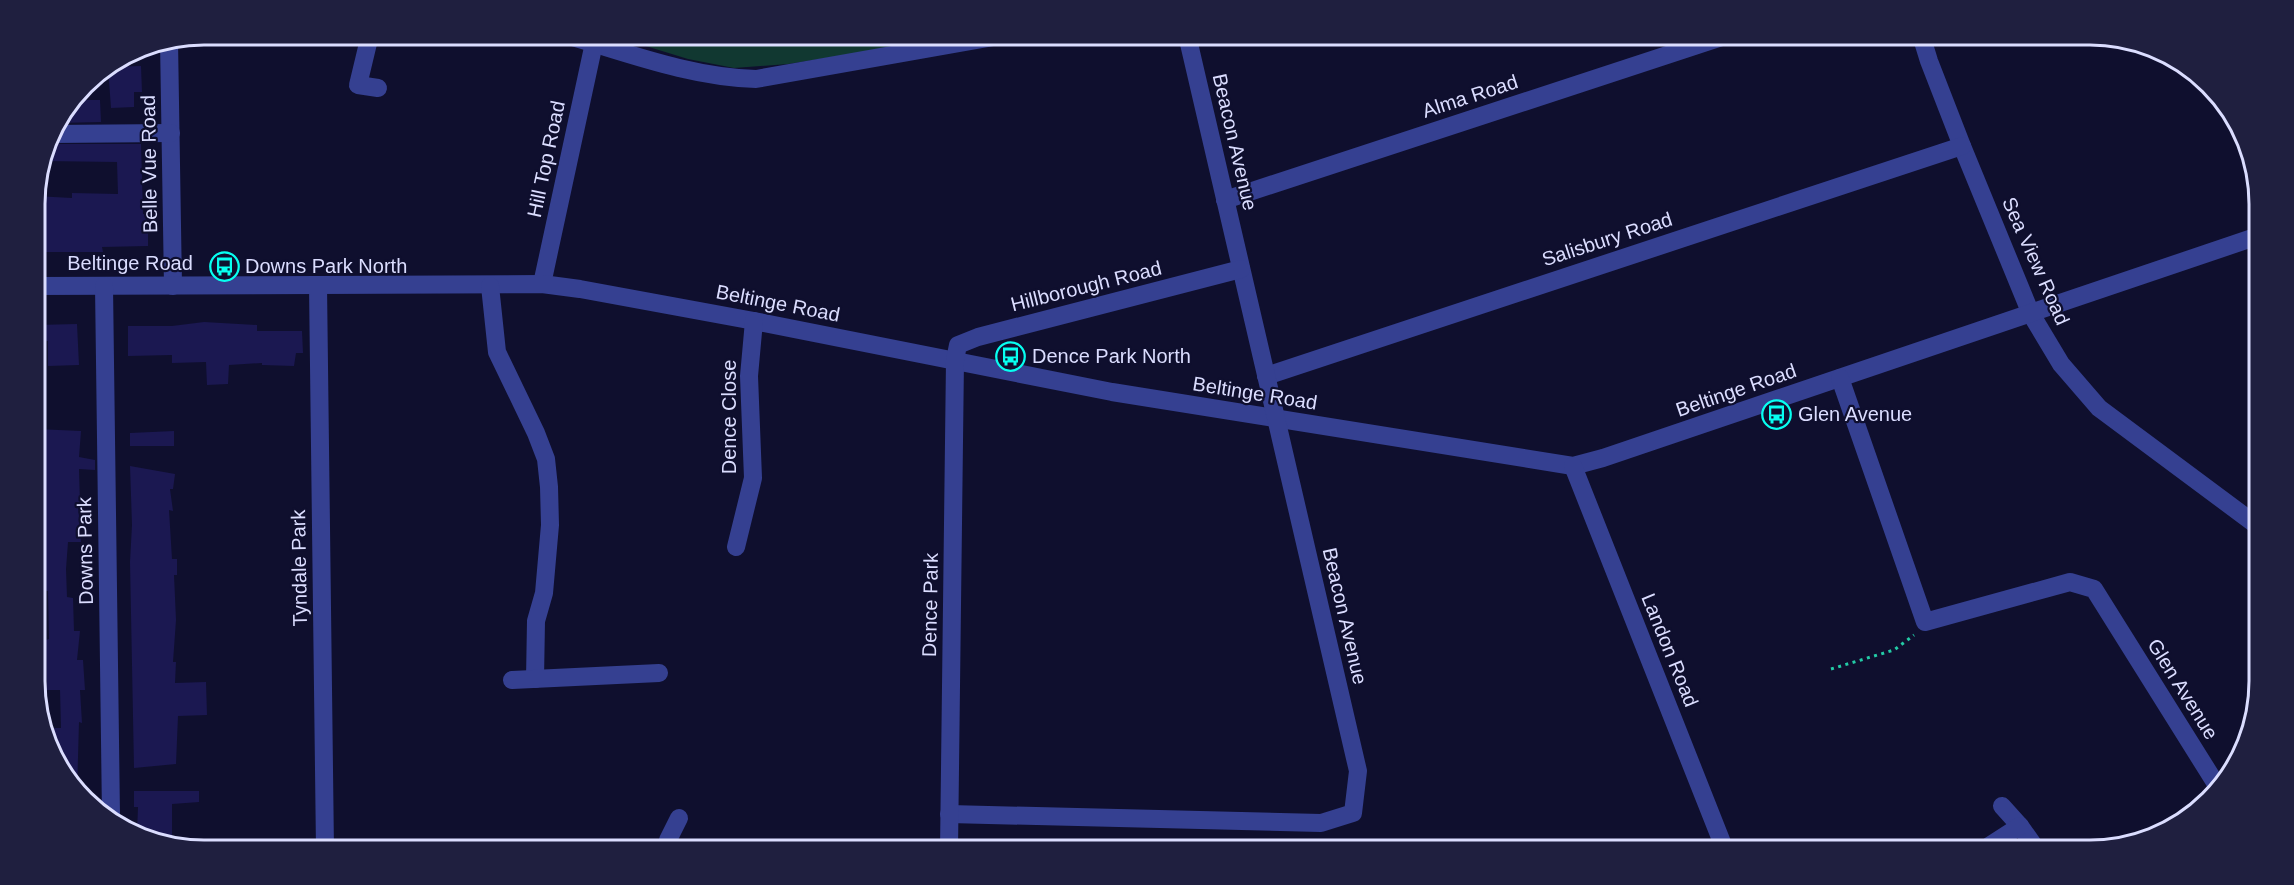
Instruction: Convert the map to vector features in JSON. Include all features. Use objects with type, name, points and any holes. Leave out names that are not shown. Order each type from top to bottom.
[{"type":"street","points":[[367,45],[358,86],[378,88]]},
{"type":"street","name":"Hill Top Road","points":[[542,284],[594,45]]},
{"type":"street","points":[[601,45],[704,74],[756,79],[944,45]]},
{"type":"street","name":"Beacon Avenue","points":[[950,814],[1321,824],[1353,813],[1358,771],[1190,45]]},
{"type":"street","name":"Alma Road","points":[[1225,200],[1695,45]]},
{"type":"street","name":"Sea View Road","points":[[1924,45],[1962,146],[2031,314],[2061,364],[2099,408],[2249,520]]},
{"type":"street","name":"Belle Vue Road","points":[[169,49],[173,286]]},
{"type":"street","points":[[61,134],[171,133]]},
{"type":"street","name":"Salisbury Road","points":[[1266,376],[1962,146]]},
{"type":"street","name":"Beltinge Road","points":[[45,286],[542,284],[754,321],[1112,392],[1573,466],[1603,458],[2249,239]]},
{"type":"street","name":"Hillborough Road","points":[[955,360],[958,345],[978,337],[1241,269]]},
{"type":"street","name":"Tyndale Park","points":[[318,285],[325,840]]},
{"type":"street","name":"Downs Park","points":[[104,286],[111,809]]},
{"type":"street","points":[[490,286],[497,352],[546,459],[549,487],[551,593],[536,621],[535,679]]},
{"type":"street","name":"Dence Close","points":[[736,547],[753,478],[749,376],[754,321]]},
{"type":"street","name":"Dence Park","points":[[949,840],[955,360]]},
{"type":"street","points":[[1840,378],[1926,622]]},
{"type":"street","name":"Landon Road","points":[[1573,466],[1721,840]]},
{"type":"street","name":"Glen Avenue","points":[[1926,622],[2070,582],[2094,590],[2214,780]]},
{"type":"street","points":[[512,680],[659,673]]},
{"type":"street","points":[[2002,806],[2030,840]]},
{"type":"street","points":[[668,840],[679,818]]},
{"type":"street","points":[[1998,840],[2020,826]]},
{"type":"path","points":[[1831,669],[1894,650],[1911,639],[1926,622]]},
{"type":"green space","points":[[642,45],[910,45],[788,64],[734,68],[688,59]]},
{"type":"building","points":[[141,66],[142,92],[134,92],[134,107],[111,108],[109,77],[123,67]]},
{"type":"building","points":[[85,100],[100,100],[101,122],[67,123]]},
{"type":"building","points":[[57,144],[141,144],[143,214],[148,214],[148,246],[102,247],[103,252],[45,252],[45,197],[72,198],[72,193],[118,194],[117,162],[51,161]]},
{"type":"building","points":[[204,322],[257,325],[257,331],[302,331],[303,353],[296,353],[294,366],[262,365],[262,363],[229,365],[228,384],[207,385],[206,362],[172,363],[172,355],[128,356],[128,326],[172,326]]},
{"type":"building","points":[[77,324],[79,365],[48,366],[48,341],[45,341],[45,325]]},
{"type":"building","points":[[45,429],[81,431],[79,457],[95,460],[95,470],[79,469],[80,504],[78,504],[81,542],[68,542],[66,569],[67,597],[73,598],[74,631],[80,631],[77,660],[83,660],[85,690],[80,690],[82,723],[79,722],[77,777],[61,751],[52,728],[61,728],[60,690],[47,690],[46,640],[49,639],[48,591],[45,591]]},
{"type":"building","points":[[174,431],[174,446],[130,446],[130,433]]},
{"type":"building","points":[[130,466],[175,474],[173,489],[170,489],[173,511],[169,510],[172,559],[177,559],[177,575],[174,575],[176,620],[173,662],[176,662],[175,683],[206,682],[207,715],[178,716],[176,764],[134,768],[130,562],[132,525]]},
{"type":"building","points":[[134,791],[199,791],[199,802],[172,804],[172,837],[137,825],[138,807],[134,807]]},
{"type":"place","name":"Downs Park North","points":[[224,266]]},
{"type":"place","name":"Dence Park North","points":[[1011,356]]},
{"type":"place","name":"Glen Avenue","points":[[1777,414]]}]
